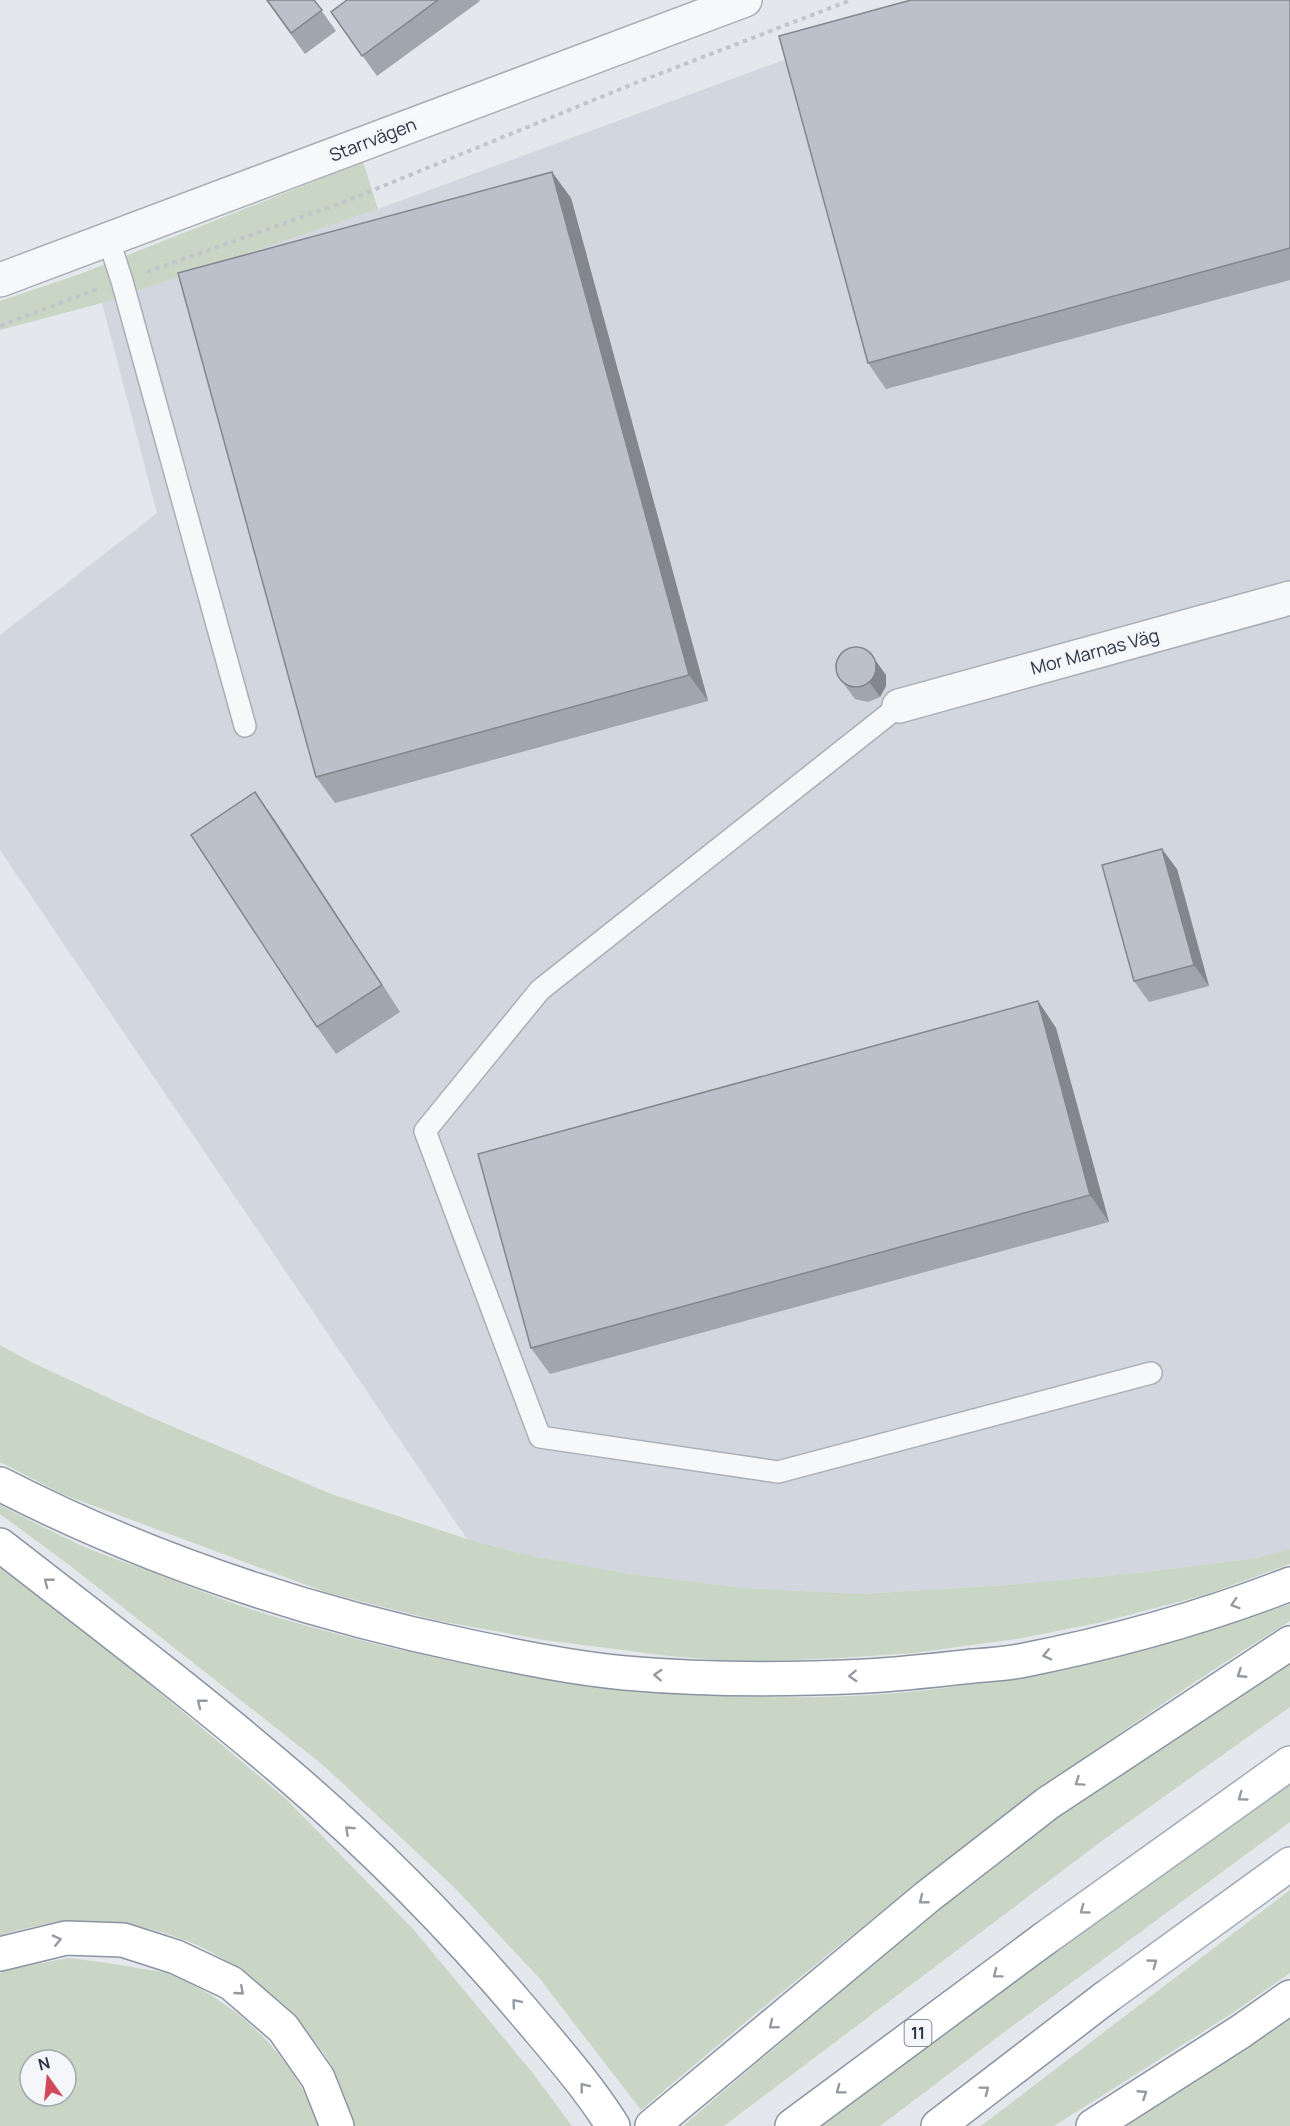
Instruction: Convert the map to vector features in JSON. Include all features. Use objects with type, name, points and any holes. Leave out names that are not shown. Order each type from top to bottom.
[{"type":"main road","points":[[0,1484],[104,1533],[192,1569],[299,1604],[444,1641],[521,1657],[624,1673],[716,1678],[813,1679],[912,1673],[1017,1662],[1147,1631],[1290,1584]]},
{"type":"main road","points":[[0,1545],[150,1662],[292,1778],[392,1870],[480,1959],[554,2048],[614,2126]]},
{"type":"main road","points":[[652,2126],[927,1897],[1048,1803],[1290,1643]]},
{"type":"main road","name":"11","points":[[792,2126],[1044,1939],[1290,1763]]},
{"type":"main road","points":[[938,2126],[1106,1998],[1290,1864]]},
{"type":"main road","points":[[0,1954],[66,1938],[123,1940],[176,1957],[231,1983],[283,2028],[318,2078],[337,2126]]},
{"type":"main road","points":[[1093,2126],[1240,2032],[1290,1997]]},
{"type":"street","name":"Starrvägen","points":[[0,279],[745,0]]},
{"type":"street","name":"Mor Marnas Väg","points":[[899,706],[1290,598]]},
{"type":"lane","points":[[108,238],[122,281],[245,726]]},
{"type":"lane","points":[[899,706],[540,990],[425,1131],[540,1437],[778,1472],[1151,1373]]},
{"type":"path","points":[[0,326],[66,300],[344,202],[633,84],[851,0]]},
{"type":"shaded area","points":[[947,0],[1290,0],[1290,1549],[1257,1558],[1140,1573],[1006,1585],[860,1594],[745,1588],[631,1574],[532,1556],[467,1539],[0,850],[0,635],[157,513],[102,303],[378,209]]},
{"type":"green space","points":[[363,162],[378,209],[102,303],[0,330],[0,301],[80,274]]},
{"type":"green space","points":[[0,1345],[31,1362],[150,1417],[331,1494],[467,1539],[532,1556],[631,1574],[745,1588],[861,1594],[1006,1585],[1140,1573],[1257,1558],[1290,1549],[1290,1564],[1205,1595],[1098,1623],[1016,1639],[914,1653],[743,1662],[669,1656],[544,1640],[435,1620],[328,1593],[62,1494],[0,1462]]},
{"type":"green space","points":[[0,1505],[95,1551],[229,1602],[279,1618],[349,1637],[491,1669],[635,1689],[708,1695],[781,1697],[853,1696],[938,1689],[1064,1667],[1106,1657],[1290,1604],[1290,1621],[1121,1733],[956,1853],[797,1980],[641,2110],[540,1979],[454,1887],[323,1765],[68,1564],[0,1514]]},
{"type":"green space","points":[[0,1562],[106,1647],[286,1799],[413,1929],[532,2072],[572,2126],[352,2126],[336,2074],[312,2039],[291,2015],[244,1973],[209,1951],[174,1936],[150,1929],[99,1922],[48,1924],[0,1936]]},
{"type":"green space","points":[[1290,1660],[1290,1707],[1099,1843],[724,2126],[683,2126],[938,1909],[1068,1808]]},
{"type":"green space","points":[[1290,1780],[1290,1822],[880,2126],[819,2126],[880,2077]]},
{"type":"green space","points":[[1290,1890],[1290,1973],[1231,2014],[1054,2126],[981,2126]]},
{"type":"green space","points":[[69,1958],[162,1972],[193,1985],[239,2015],[279,2055],[295,2077],[318,2126],[0,2126],[0,1973],[8,1969]]},
{"type":"green space","points":[[1290,2009],[1290,2126],[1119,2126]]},
{"type":"building","points":[[267,0],[314,0],[322,10],[291,33]]},
{"type":"building","points":[[347,0],[438,0],[362,56],[331,12]]},
{"type":"building","points":[[911,0],[1290,0],[1290,248],[868,363],[779,36]]},
{"type":"building","points":[[552,172],[689,675],[316,777],[178,273]]},
{"type":"building","points":[[856,647],[864,648],[870,653],[875,659],[875,675],[870,681],[864,686],[856,687],[848,686],[842,681],[837,675],[836,667],[837,659],[842,653],[848,648]]},
{"type":"building","points":[[255,792],[382,985],[317,1027],[191,835]]},
{"type":"building","points":[[1162,849],[1194,965],[1134,981],[1102,865]]},
{"type":"building","points":[[1038,1001],[1090,1195],[531,1348],[478,1154]]}]
